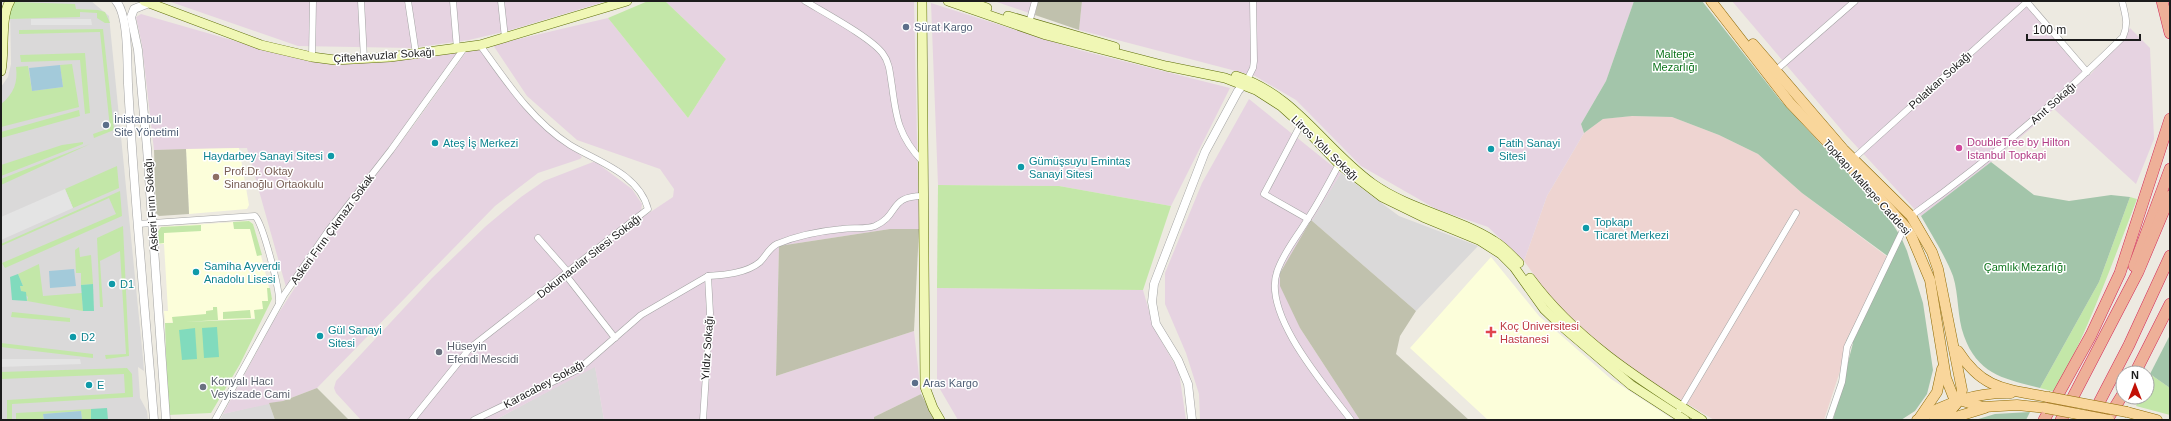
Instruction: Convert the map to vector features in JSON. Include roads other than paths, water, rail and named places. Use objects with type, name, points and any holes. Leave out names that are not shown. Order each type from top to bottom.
[{"type":"highway","points":[[2162,1],[2170,33]]},
{"type":"highway","points":[[2132,241],[2141,204],[2170,119]]},
{"type":"highway","points":[[2044,420],[2097,323],[2142,219],[2170,144]]},
{"type":"highway","points":[[2126,295],[2135,262],[2170,169]]},
{"type":"highway","points":[[2061,420],[2126,295],[2154,236],[2170,196]]},
{"type":"highway","points":[[2090,420],[2129,345],[2170,256]]},
{"type":"highway","points":[[2139,365],[2170,304]]},
{"type":"highway","points":[[2108,420],[2117,405]]},
{"type":"main road","points":[[1,71],[2,21],[4,9],[10,1]]},
{"type":"main road","name":"Çiftehavuzlar Sokağı","points":[[147,2],[261,45],[312,57],[335,60],[416,54],[480,45],[627,1]]},
{"type":"main road","points":[[922,1],[925,387],[933,408],[940,420]]},
{"type":"main road","name":"Litros Yolu Sokağı","points":[[948,1],[1143,61],[1245,82],[1296,110],[1346,161],[1377,186],[1407,203],[1493,244],[1514,267],[1544,309],[1630,385],[1679,411],[1702,420]]},
{"type":"main road","name":"Litros Yolu Sokağı","points":[[968,1],[1028,26]]},
{"type":"main road","name":"Topkapı Maltepe Caddesi","points":[[1711,1],[1772,73],[1853,159],[1910,216],[1932,252],[1938,269],[1955,346],[1962,390],[1959,400],[1953,396],[1948,387],[1930,280],[1918,248],[1905,226],[1811,126],[1772,73],[1720,1]]},
{"type":"main road","name":"Litros Yolu Sokağı","points":[[1245,82],[1302,124],[1339,164],[1366,186],[1399,207],[1479,240],[1493,244]]},
{"type":"main road","points":[[1905,226],[1910,216]]},
{"type":"main road","points":[[1955,346],[1970,369],[1979,376],[1997,386],[2021,393]]},
{"type":"main road","points":[[1918,419],[1937,392],[1943,359]]},
{"type":"main road","points":[[1918,419],[1959,400],[2003,393],[2021,393],[2048,396],[2127,412],[2157,420]]},
{"type":"main road","points":[[1959,400],[1991,407]]},
{"type":"main road","points":[[1934,420],[1948,413],[1959,400]]},
{"type":"main road","points":[[1946,420],[1991,407],[2017,405],[2046,408],[2108,420]]},
{"type":"main road","name":"Litros Yolu Sokağı","points":[[1679,411],[1685,420]]},
{"type":"street","name":"Askeri Fırın Sokağı","points":[[116,1],[121,9],[126,43],[138,224],[154,420]]},
{"type":"street","points":[[312,57],[313,1]]},
{"type":"street","points":[[362,1],[364,59]]},
{"type":"street","points":[[408,1],[416,54]]},
{"type":"street","points":[[453,1],[461,48]]},
{"type":"street","points":[[501,1],[504,38]]},
{"type":"street","points":[[805,1],[869,41],[883,53],[889,66],[900,131],[914,153],[923,162]]},
{"type":"street","points":[[1028,26],[1035,1]]},
{"type":"street","points":[[1192,420],[1188,384],[1178,360],[1156,324],[1152,302],[1154,284],[1205,152],[1238,91],[1245,82],[1254,61],[1253,1]]},
{"type":"street","points":[[1772,73],[1856,1]]},
{"type":"street","name":"Anıt Sokağı","points":[[1910,216],[1959,182],[2042,114],[2123,37],[2126,31],[2127,20],[2122,1]]},
{"type":"street","name":"Askeri Fırın Sokağı","points":[[147,2],[134,9],[131,17],[138,50],[142,90],[166,420]]},
{"type":"street","points":[[2027,2],[2087,72]]},
{"type":"street","name":"Polatkan Sokağı","points":[[1853,159],[2027,2]]},
{"type":"street","name":"Dokumacılar Sitesi Sokağı","points":[[412,420],[470,348],[648,209],[639,190],[620,173],[570,145],[550,129],[523,102],[480,45]]},
{"type":"street","name":"Askeri Fırın Çıkmazı Sokak","points":[[215,420],[279,304],[328,231],[390,150],[461,48]]},
{"type":"street","points":[[1302,124],[1264,194],[1308,219]]},
{"type":"street","points":[[1339,164],[1308,219],[1283,258],[1276,274],[1275,292],[1279,313],[1300,351],[1351,420]]},
{"type":"street","name":"Karacabey Sokağı","points":[[474,420],[579,369],[641,315],[708,276],[721,276],[749,269],[760,262],[776,245],[791,240],[842,228],[873,226],[888,217],[900,200],[910,196],[923,196]]},
{"type":"street","points":[[1679,411],[1796,213]]},
{"type":"street","points":[[138,224],[256,216],[259,221],[275,276],[279,292],[279,304]]},
{"type":"street","points":[[1829,420],[1842,382],[1847,347],[1905,226]]},
{"type":"street","points":[[538,238],[615,338]]},
{"type":"street","name":"Yıldız Sokağı","points":[[703,420],[710,313],[708,276]]},
{"type":"street","points":[[143,283],[157,282]]},
{"type":"water","points":[[60,65],[63,87],[32,91],[29,68]]},
{"type":"water","points":[[74,269],[76,286],[50,288],[49,271]]},
{"type":"water","points":[[81,411],[82,420],[44,420],[43,414]]},
{"type":"place","name":"Sürat Kargo","points":[[906,27]]},
{"type":"place","name":"İnistanbul Site Yönetimi","points":[[106,125]]},
{"type":"place","name":"Ateş İş Merkezi","points":[[435,143]]},
{"type":"place","name":"DoubleTree by Hilton Istanbul Topkapi","points":[[1959,148]]},
{"type":"place","name":"Fatih Sanayi Sitesi","points":[[1491,149]]},
{"type":"place","name":"Haydarbey Sanayi Sitesi","points":[[331,156]]},
{"type":"place","name":"Gümüşsuyu Emintaş Sanayi Sitesi","points":[[1021,167]]},
{"type":"place","name":"Prof.Dr. Oktay Sinanoğlu Ortaokulu","points":[[216,177]]},
{"type":"place","name":"Topkapı Ticaret Merkezi","points":[[1586,228]]},
{"type":"place","name":"Samiha Ayverdi Anadolu Lisesi","points":[[196,272]]},
{"type":"place","name":"D1","points":[[112,284]]},
{"type":"place","name":"Koç Üniversitesi Hastanesi","points":[[1491,332]]},
{"type":"place","name":"Gül Sanayi Sitesi","points":[[320,336]]},
{"type":"place","name":"D2","points":[[73,337]]},
{"type":"place","name":"Hüseyin Efendi Mescidi","points":[[439,352]]},
{"type":"place","name":"Aras Kargo","points":[[915,383]]},
{"type":"place","name":"E","points":[[89,385]]},
{"type":"place","name":"Konyalı Hacı Veyiszade Cami","points":[[203,387]]},
{"type":"park label","name":"Maltepe Mezarlığı","points":[[1675,60]]},
{"type":"park label","name":"Çamlık Mezarlığı","points":[[2025,267]]}]
